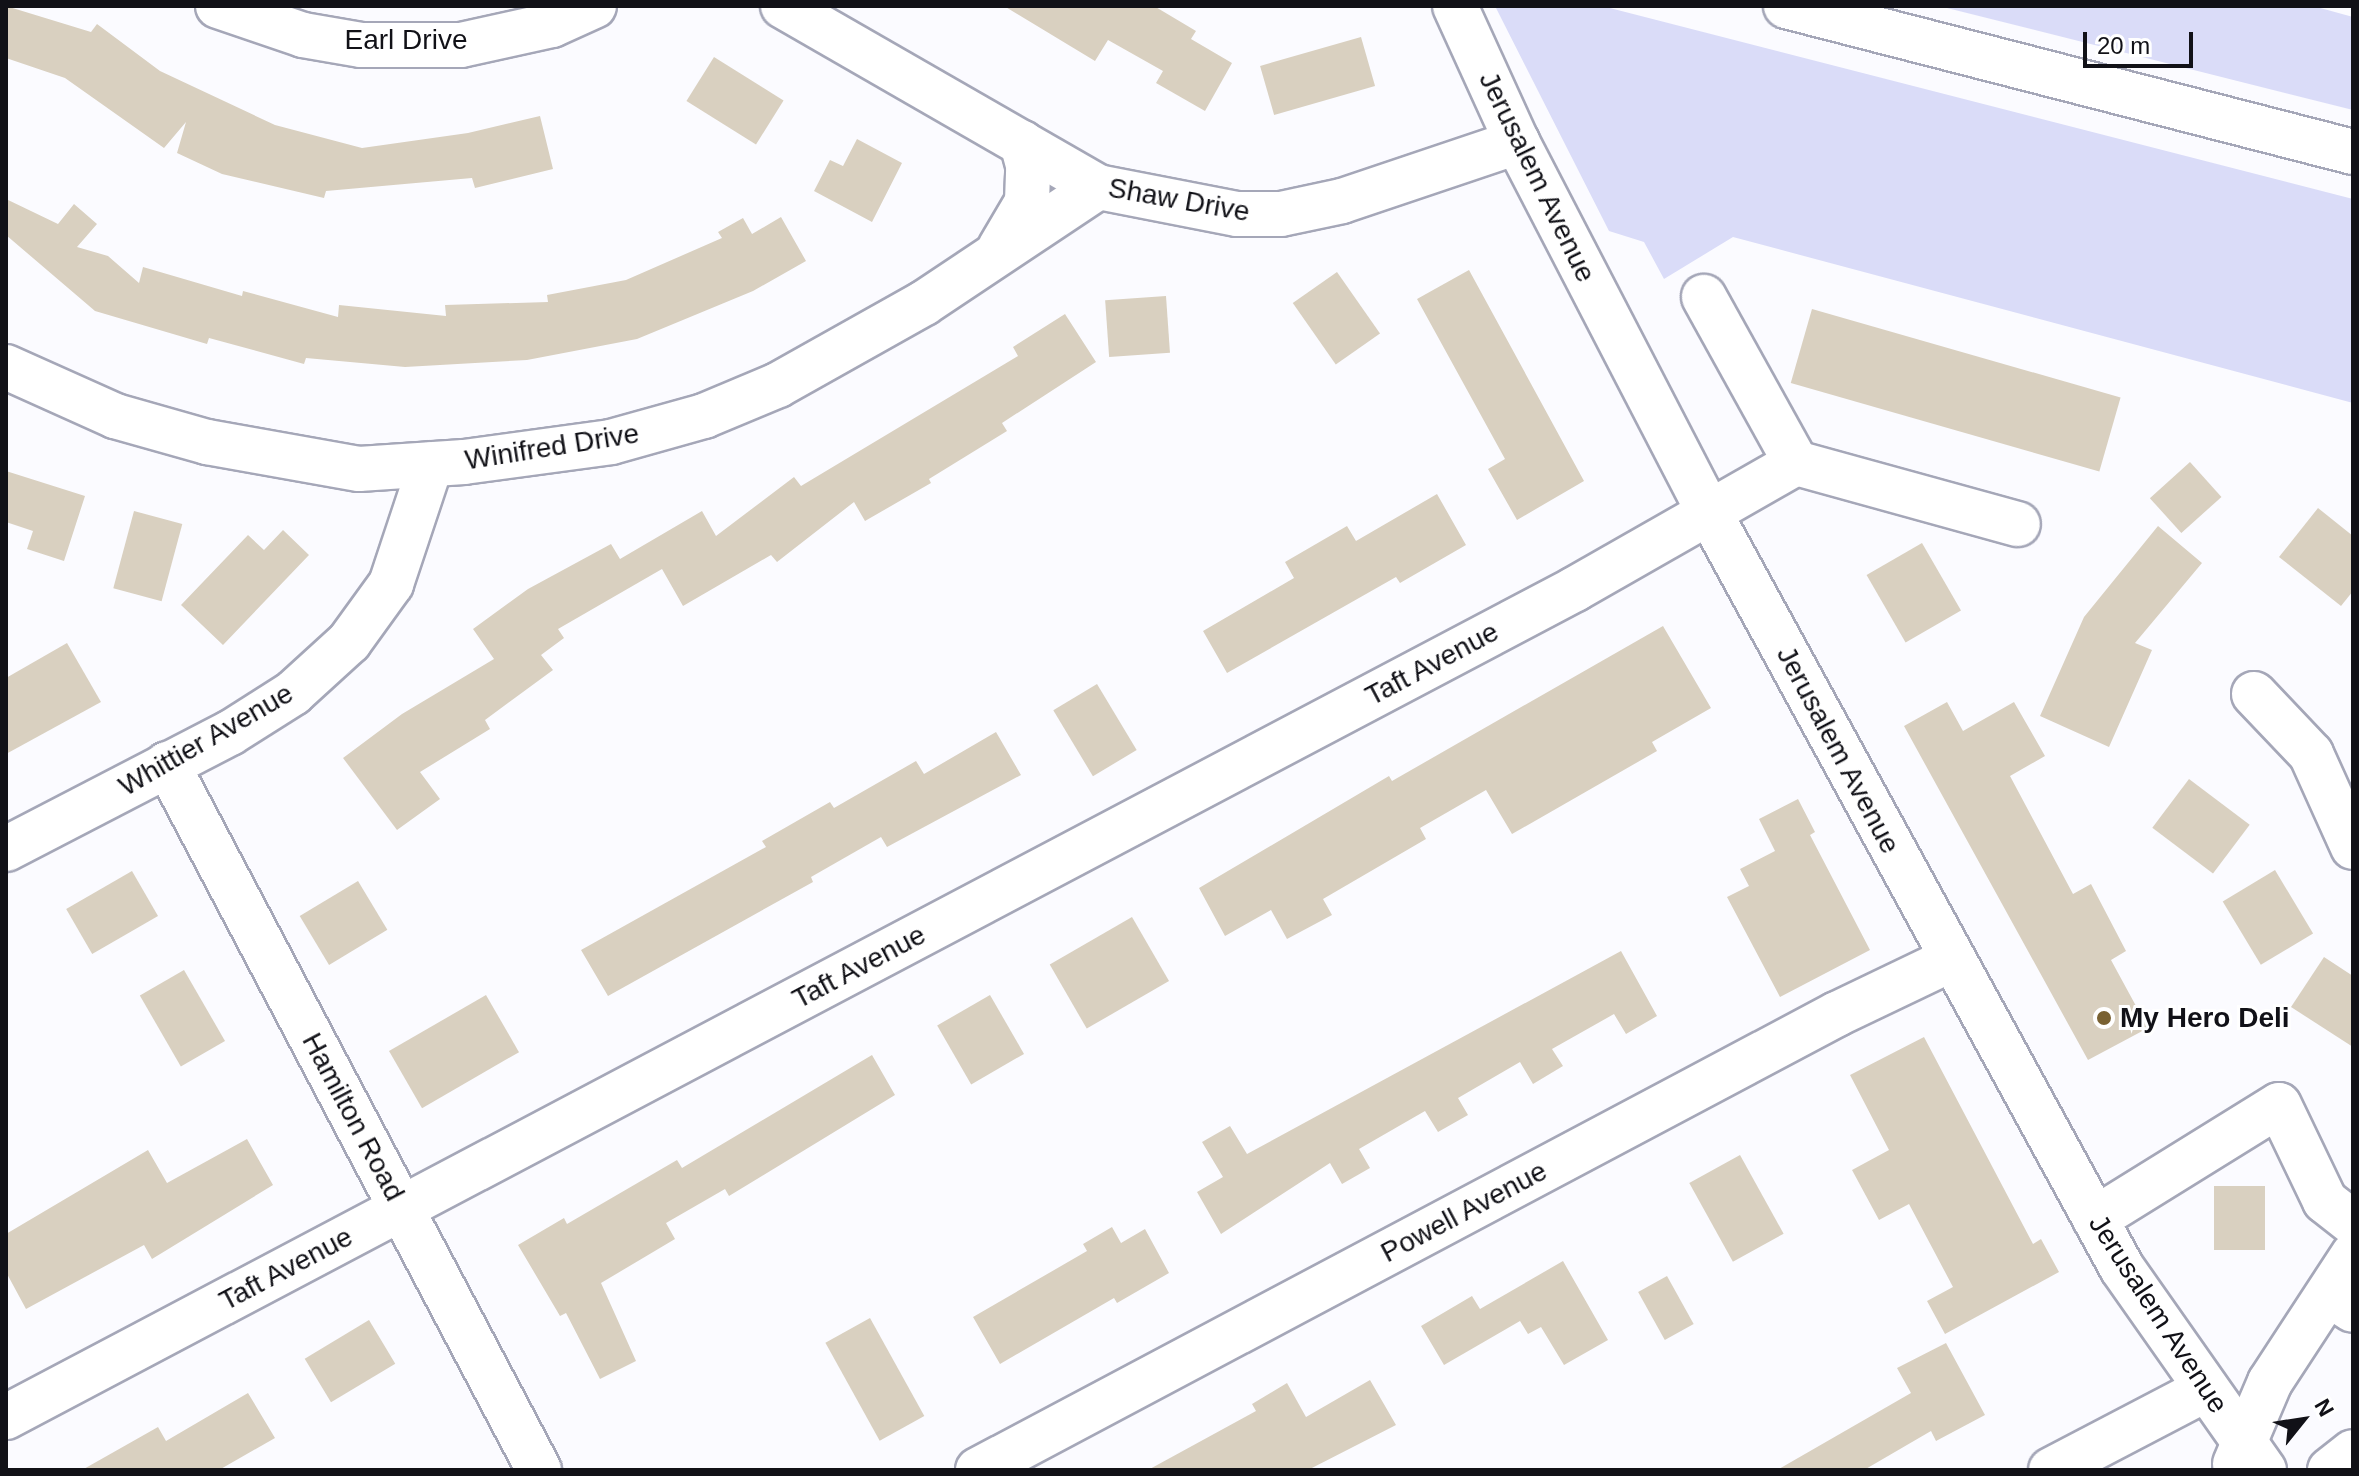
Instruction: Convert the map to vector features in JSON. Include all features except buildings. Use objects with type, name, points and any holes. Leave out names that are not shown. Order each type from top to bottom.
[{"type":"main road","name":"Earl Drive","points":[[218,6],[303,35],[361,45],[447,45],[552,25],[594,6]]},
{"type":"main road","name":"Shaw Drive","points":[[783,6],[1098,187],[1237,214],[1281,214],[1342,201],[1517,142]]},
{"type":"main road","name":"Jerusalem Avenue","points":[[1455,6],[1517,142],[1709,512],[1952,959],[2095,1219],[2246,1461]]},
{"type":"main road","points":[[1786,6],[2353,152]]},
{"type":"main road","points":[[997,254],[1027,202],[1028,165],[1022,143]]},
{"type":"main road","name":"Winifred Drive","points":[[6,367],[115,416],[207,442],[359,469],[431,464],[611,442],[704,416],[778,385],[924,303],[1098,187]]},
{"type":"main road","points":[[1704,297],[1796,463],[2018,524]]},
{"type":"main road","name":"Taft Avenue","points":[[6,1417],[1575,589],[1796,463]]},
{"type":"main road","name":"Whittier Avenue","points":[[6,849],[293,693],[349,642],[391,584],[431,464]]},
{"type":"main road","points":[[2254,694],[2311,754],[2353,847]]},
{"type":"main road","name":"Hamilton Road","points":[[167,764],[539,1470]]},
{"type":"main road","name":"Powell Avenue","points":[[978,1470],[1837,1014],[1952,959]]},
{"type":"main road","points":[[2095,1219],[2279,1105],[2325,1201],[2353,1223]]},
{"type":"main road","points":[[2246,1461],[2270,1382],[2341,1303],[2353,1255]]},
{"type":"main road","points":[[2051,1470],[2204,1390]]},
{"type":"main road","points":[[2330,1470],[2353,1452]]},
{"type":"shaded area","points":[[1495,6],[1602,6],[2353,199],[2353,403],[1733,237],[1664,279],[1644,242],[1609,231]]},
{"type":"shaded area","points":[[1939,6],[2313,6],[2353,17],[2353,110]]},
{"type":"place","name":"My Hero Deli","points":[[2104,1018]]}]
